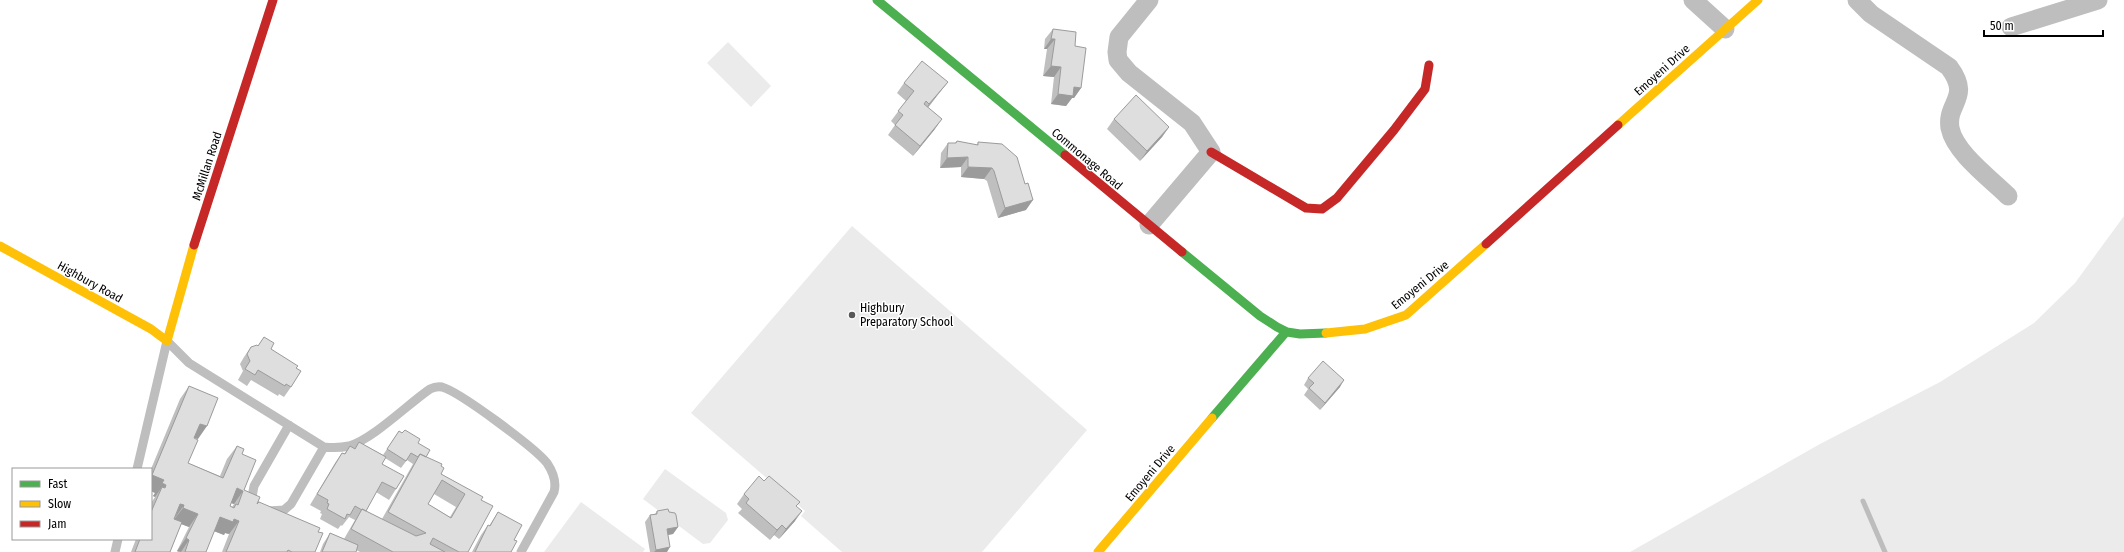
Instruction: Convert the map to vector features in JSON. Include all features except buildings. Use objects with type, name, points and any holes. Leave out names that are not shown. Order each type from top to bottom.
[{"type":"street","name":"McMillan Road","points":[[167,341],[185,274],[274,0]]},
{"type":"street","name":"Commonage Road","points":[[877,0],[1260,316],[1286,332]]},
{"type":"street","points":[[1149,0],[1119,37],[1117,52],[1118,60],[1129,73],[1192,123],[1212,152],[1306,208],[1322,209],[1337,198],[1394,130],[1425,89],[1429,65]]},
{"type":"street","points":[[1692,0],[1718,15]]},
{"type":"street","name":"Emoyeni Drive","points":[[1098,552],[1286,332],[1349,331],[1394,321],[1406,315],[1718,15],[1758,0]]},
{"type":"street","points":[[1857,0],[1871,14],[1950,68],[1957,78],[1959,89],[1950,120],[1953,138],[1962,152],[2008,196]]},
{"type":"street","points":[[2011,27],[2098,0]]},
{"type":"street","points":[[1149,225],[1212,152]]},
{"type":"street","name":"Highbury Road","points":[[0,246],[151,329],[167,341]]},
{"type":"lane","points":[[167,341],[189,363],[324,447],[336,448],[351,446],[375,431],[430,389],[435,387],[443,388],[481,410],[522,440],[546,462],[555,481],[554,492],[521,552]]},
{"type":"lane","points":[[137,468],[167,341]]},
{"type":"lane","points":[[289,425],[254,486],[252,497],[253,502],[257,506],[270,511],[284,510],[291,504],[324,447]]},
{"type":"lane","points":[[115,552],[118,540]]},
{"type":"shaded area","points":[[728,42],[771,86],[751,107],[707,63]]},
{"type":"shaded area","points":[[2124,216],[2124,552],[1630,552],[1820,444],[1940,382],[2034,323],[2075,283]]},
{"type":"shaded area","points":[[852,226],[1087,430],[982,552],[842,552],[801,516],[805,511],[691,413]]},
{"type":"shaded area","points":[[665,469],[726,513],[728,520],[710,543],[703,544],[643,499]]},
{"type":"shaded area","points":[[581,502],[645,549],[643,552],[544,552]]},
{"type":"waterway","points":[[1863,501],[1885,552]]},
{"type":"traffic: fast","points":[[877,0],[1065,155]]},
{"type":"traffic: fast","points":[[1182,252],[1260,316],[1277,327],[1287,332],[1300,334],[1326,333]]},
{"type":"traffic: fast","points":[[1212,418],[1286,332]]},
{"type":"traffic: slow","points":[[1618,125],[1758,0]]},
{"type":"traffic: slow","points":[[1326,333],[1365,329],[1406,315],[1486,244]]},
{"type":"traffic: slow","points":[[0,246],[151,329],[167,341],[194,245]]},
{"type":"traffic: slow","points":[[1098,552],[1212,418]]},
{"type":"traffic: jam","points":[[194,245],[273,0]]},
{"type":"traffic: jam","points":[[1211,152],[1306,208],[1322,209],[1337,198],[1394,130],[1425,89],[1429,65]]},
{"type":"traffic: jam","points":[[1486,244],[1618,125]]},
{"type":"traffic: jam","points":[[1065,155],[1182,252]]},
{"type":"place","name":"Highbury Preparatory School","points":[[852,315]]}]
